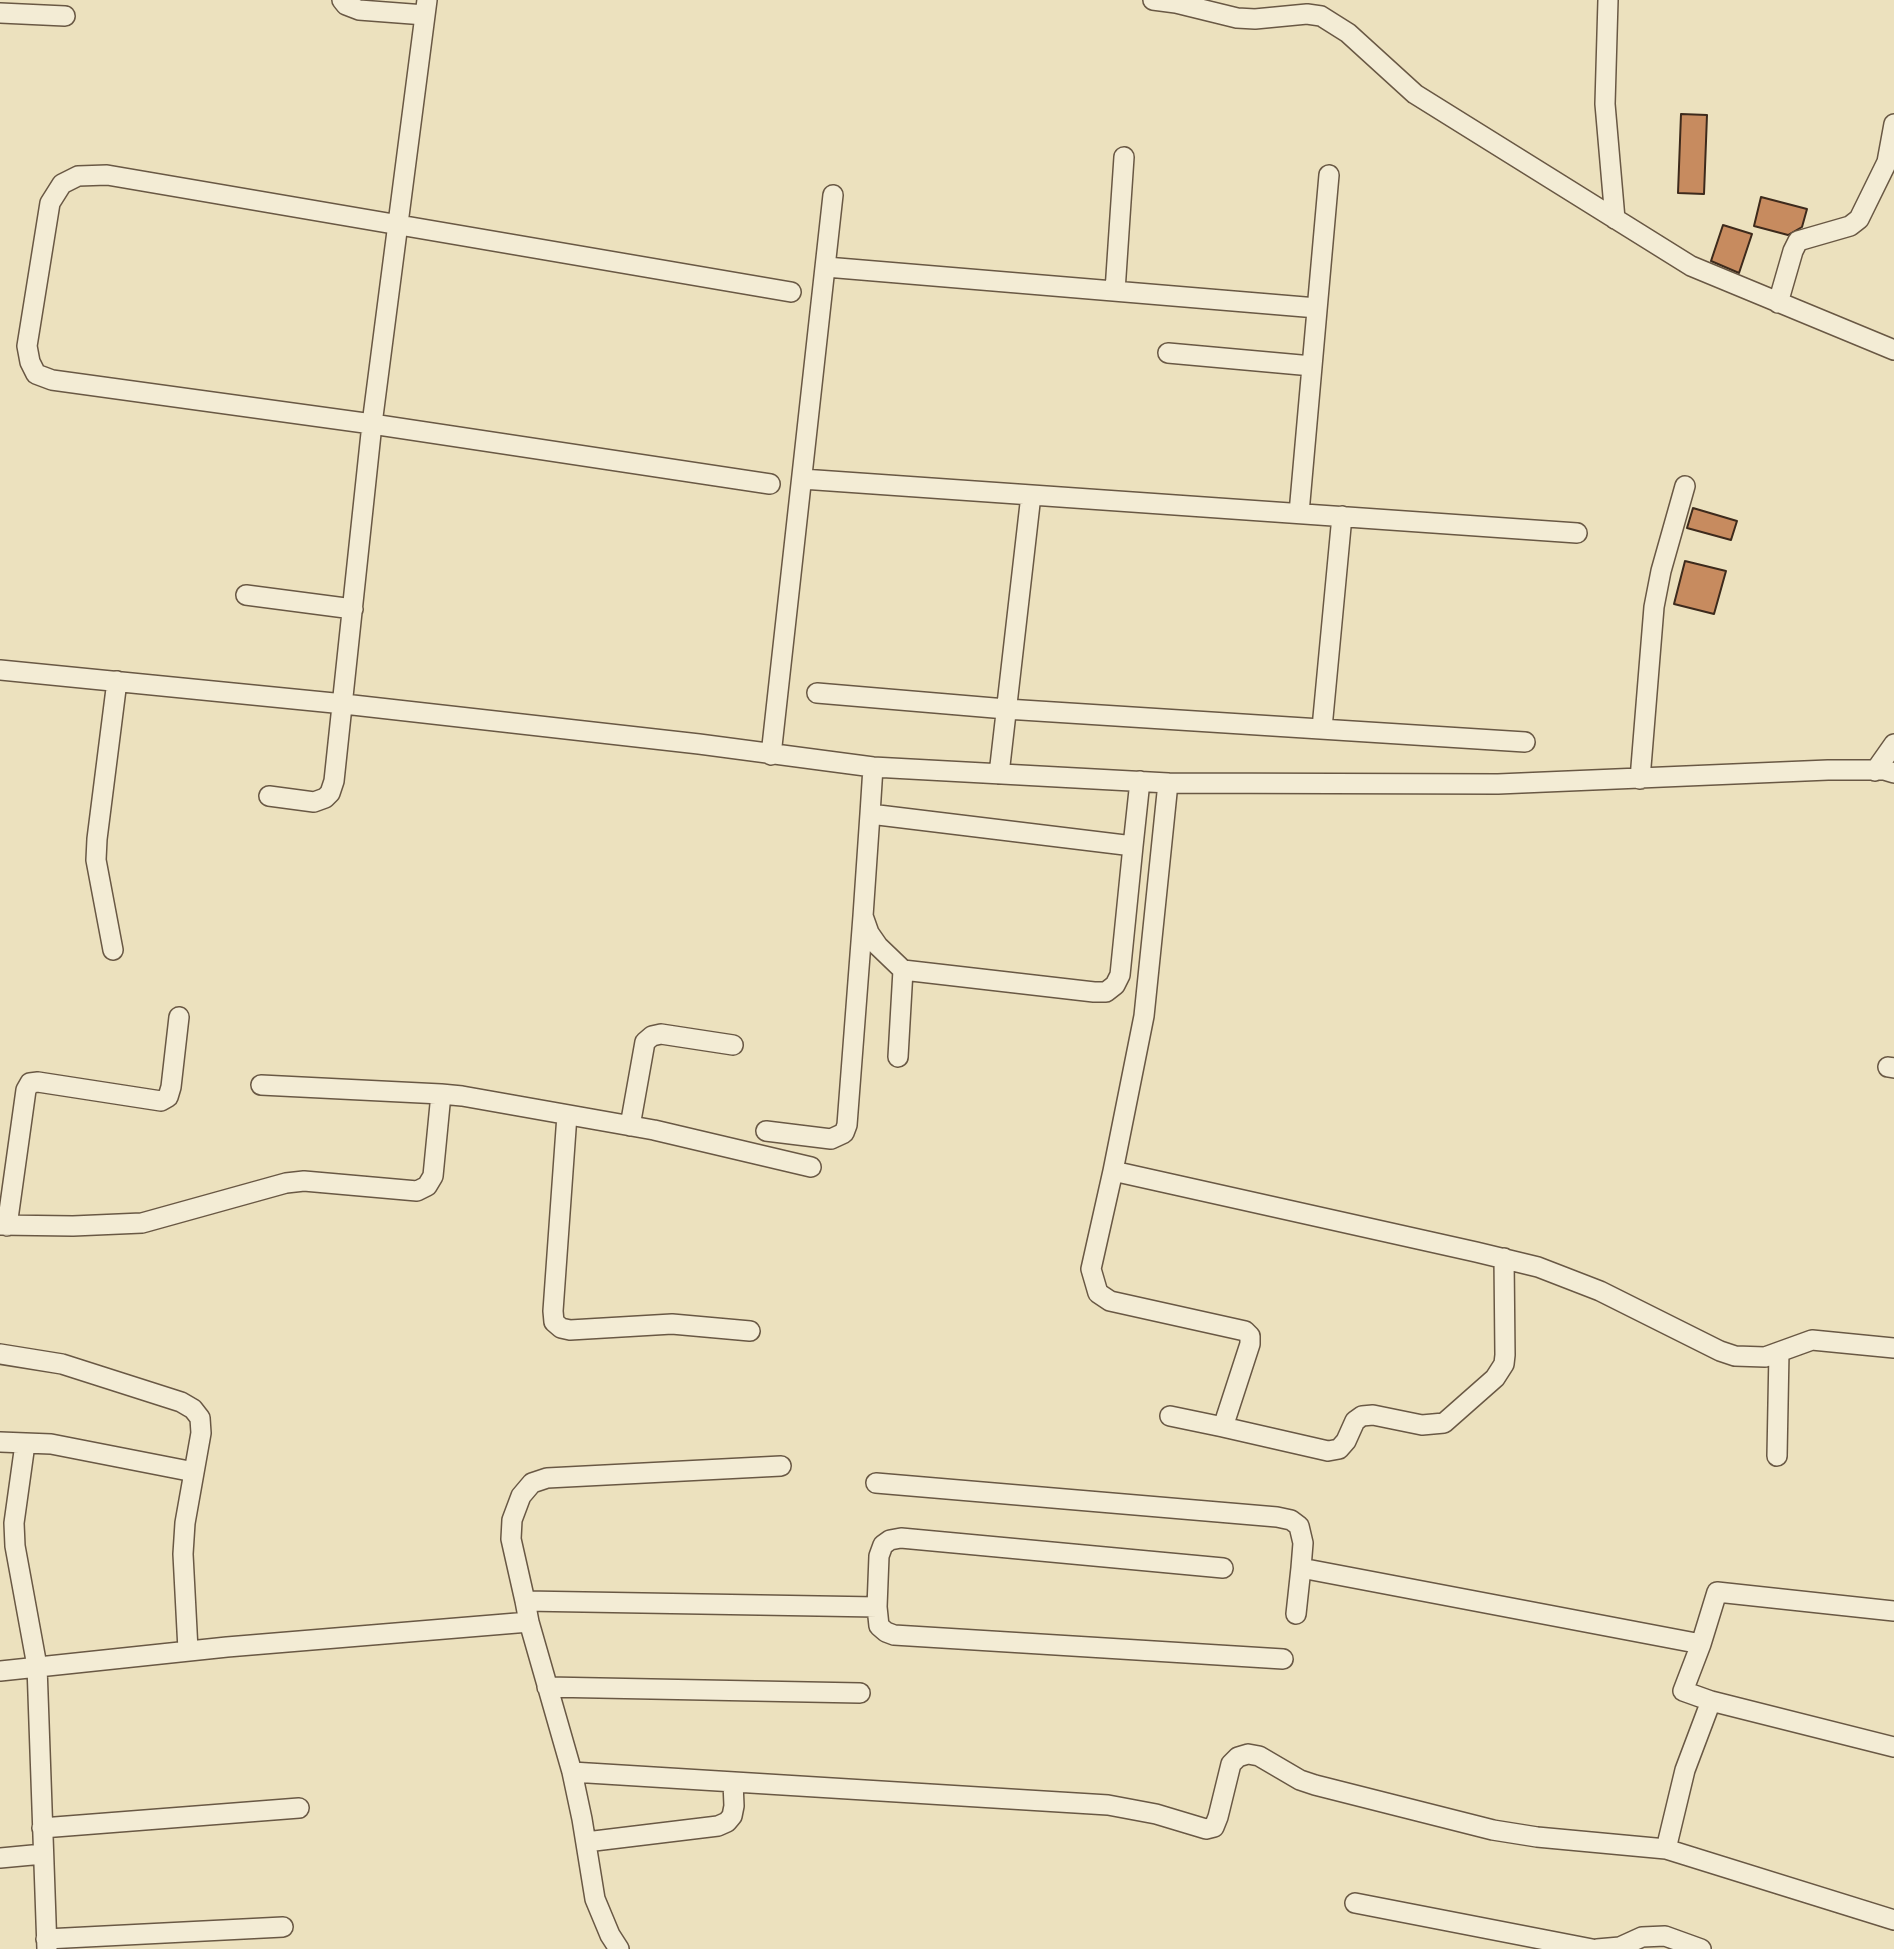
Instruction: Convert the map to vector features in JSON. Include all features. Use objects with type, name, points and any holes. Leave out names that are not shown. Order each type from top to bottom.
[{"type":"street","points":[[269,796],[314,802],[330,793],[334,781],[372,424],[426,7],[359,10],[342,0]]},
{"type":"street","points":[[1153,0],[1246,19],[1307,14],[1321,16],[1348,33],[1415,94],[1691,266],[1894,350]]},
{"type":"street","points":[[1608,0],[1605,104],[1615,219]]},
{"type":"street","points":[[0,13],[65,16]]},
{"type":"street","points":[[1778,303],[1798,241],[1850,226],[1859,219],[1890,163],[1894,124]]},
{"type":"street","points":[[1115,291],[1124,158]]},
{"type":"street","points":[[770,484],[372,424],[52,380],[36,374],[30,362],[27,345],[50,203],[62,184],[78,176],[107,175],[791,292]]},
{"type":"street","points":[[1299,513],[1329,175]]},
{"type":"street","points":[[771,755],[833,195]]},
{"type":"street","points":[[825,267],[1317,307]]},
{"type":"street","points":[[1168,353],[1312,366]]},
{"type":"street","points":[[802,479],[1577,533]]},
{"type":"street","points":[[1640,779],[1654,607],[1661,571],[1685,486]]},
{"type":"street","points":[[999,774],[1031,495]]},
{"type":"street","points":[[1322,728],[1342,516]]},
{"type":"street","points":[[246,595],[353,609]]},
{"type":"street","points":[[0,670],[344,704],[699,744],[873,767],[1140,781],[1498,784],[1828,770],[1885,772],[1894,744]]},
{"type":"street","points":[[113,950],[96,860],[117,681]]},
{"type":"street","points":[[817,693],[1006,709],[1525,742]]},
{"type":"street","points":[[766,1131],[831,1139],[844,1133],[847,1125],[873,767]]},
{"type":"street","points":[[863,916],[874,939],[903,970],[1106,992],[1115,985],[1120,975],[1140,781]]},
{"type":"street","points":[[1168,782],[1144,1016],[1091,1269],[1098,1293],[1110,1301],[1238,1328],[1250,1336],[1250,1344],[1223,1427]]},
{"type":"street","points":[[870,814],[1133,846]]},
{"type":"street","points":[[898,1057],[903,970]]},
{"type":"street","points":[[179,1017],[171,1087],[168,1097],[161,1101],[30,1083],[26,1090],[4,1225],[142,1223],[286,1183],[304,1181],[417,1191],[426,1186],[433,1176],[436,1164],[441,1094]]},
{"type":"street","points":[[630,1126],[645,1042],[652,1036],[662,1034],[733,1045]]},
{"type":"street","points":[[261,1085],[462,1096],[630,1126],[811,1167]]},
{"type":"street","points":[[567,1115],[554,1322],[561,1328],[570,1330],[672,1324],[750,1331]]},
{"type":"street","points":[[1112,1171],[1504,1258],[1565,1276],[1735,1356],[1756,1359],[1812,1340],[1894,1348]]},
{"type":"street","points":[[1170,1416],[1328,1451],[1339,1449],[1346,1441],[1355,1421],[1362,1416],[1373,1415],[1422,1425],[1438,1425],[1450,1420],[1495,1378],[1504,1364],[1504,1258]]},
{"type":"street","points":[[1777,1456],[1779,1352]]},
{"type":"street","points":[[0,1354],[62,1364],[181,1402],[193,1409],[200,1418],[201,1433],[183,1553],[188,1650]]},
{"type":"street","points":[[0,1442],[51,1444],[194,1472]]},
{"type":"street","points":[[25,1444],[7,1523],[15,1546],[37,1666],[47,1944],[283,1927]]},
{"type":"street","points":[[619,1949],[595,1899],[572,1772],[528,1622],[512,1539],[512,1520],[520,1496],[532,1483],[547,1479],[781,1466]]},
{"type":"street","points":[[876,1483],[1291,1520],[1299,1526],[1303,1542],[1296,1614]]},
{"type":"street","points":[[1223,1568],[901,1538],[890,1540],[883,1545],[879,1556],[879,1626],[894,1635],[1283,1659]]},
{"type":"street","points":[[1301,1568],[1701,1644]]},
{"type":"street","points":[[1894,1611],[1717,1592],[1683,1691],[1711,1702],[1894,1747]]},
{"type":"street","points":[[525,1601],[877,1607]]},
{"type":"street","points":[[0,1671],[188,1650],[528,1622]]},
{"type":"street","points":[[547,1687],[860,1693]]},
{"type":"street","points":[[1666,1849],[1685,1770],[1711,1702]]},
{"type":"street","points":[[572,1772],[1108,1805],[1156,1814],[1206,1829],[1214,1827],[1218,1817],[1231,1764],[1238,1757],[1259,1756],[1300,1780],[1315,1785],[1493,1829],[1537,1837],[1666,1849],[1894,1920]]},
{"type":"street","points":[[586,1842],[719,1826],[732,1816],[733,1782]]},
{"type":"street","points":[[42,1828],[299,1808]]},
{"type":"street","points":[[0,1858],[44,1854]]},
{"type":"street","points":[[1355,1903],[1595,1949],[1620,1947],[1642,1937],[1665,1936],[1701,1949]]},
{"type":"building","points":[[1681,114],[1707,115],[1704,194],[1678,193]]},
{"type":"building","points":[[1761,197],[1807,209],[1802,227],[1788,235],[1754,226]]},
{"type":"building","points":[[1723,225],[1752,234],[1739,273],[1711,261]]},
{"type":"building","points":[[1693,508],[1737,521],[1731,540],[1687,528]]},
{"type":"building","points":[[1685,561],[1726,571],[1714,614],[1674,604]]}]
